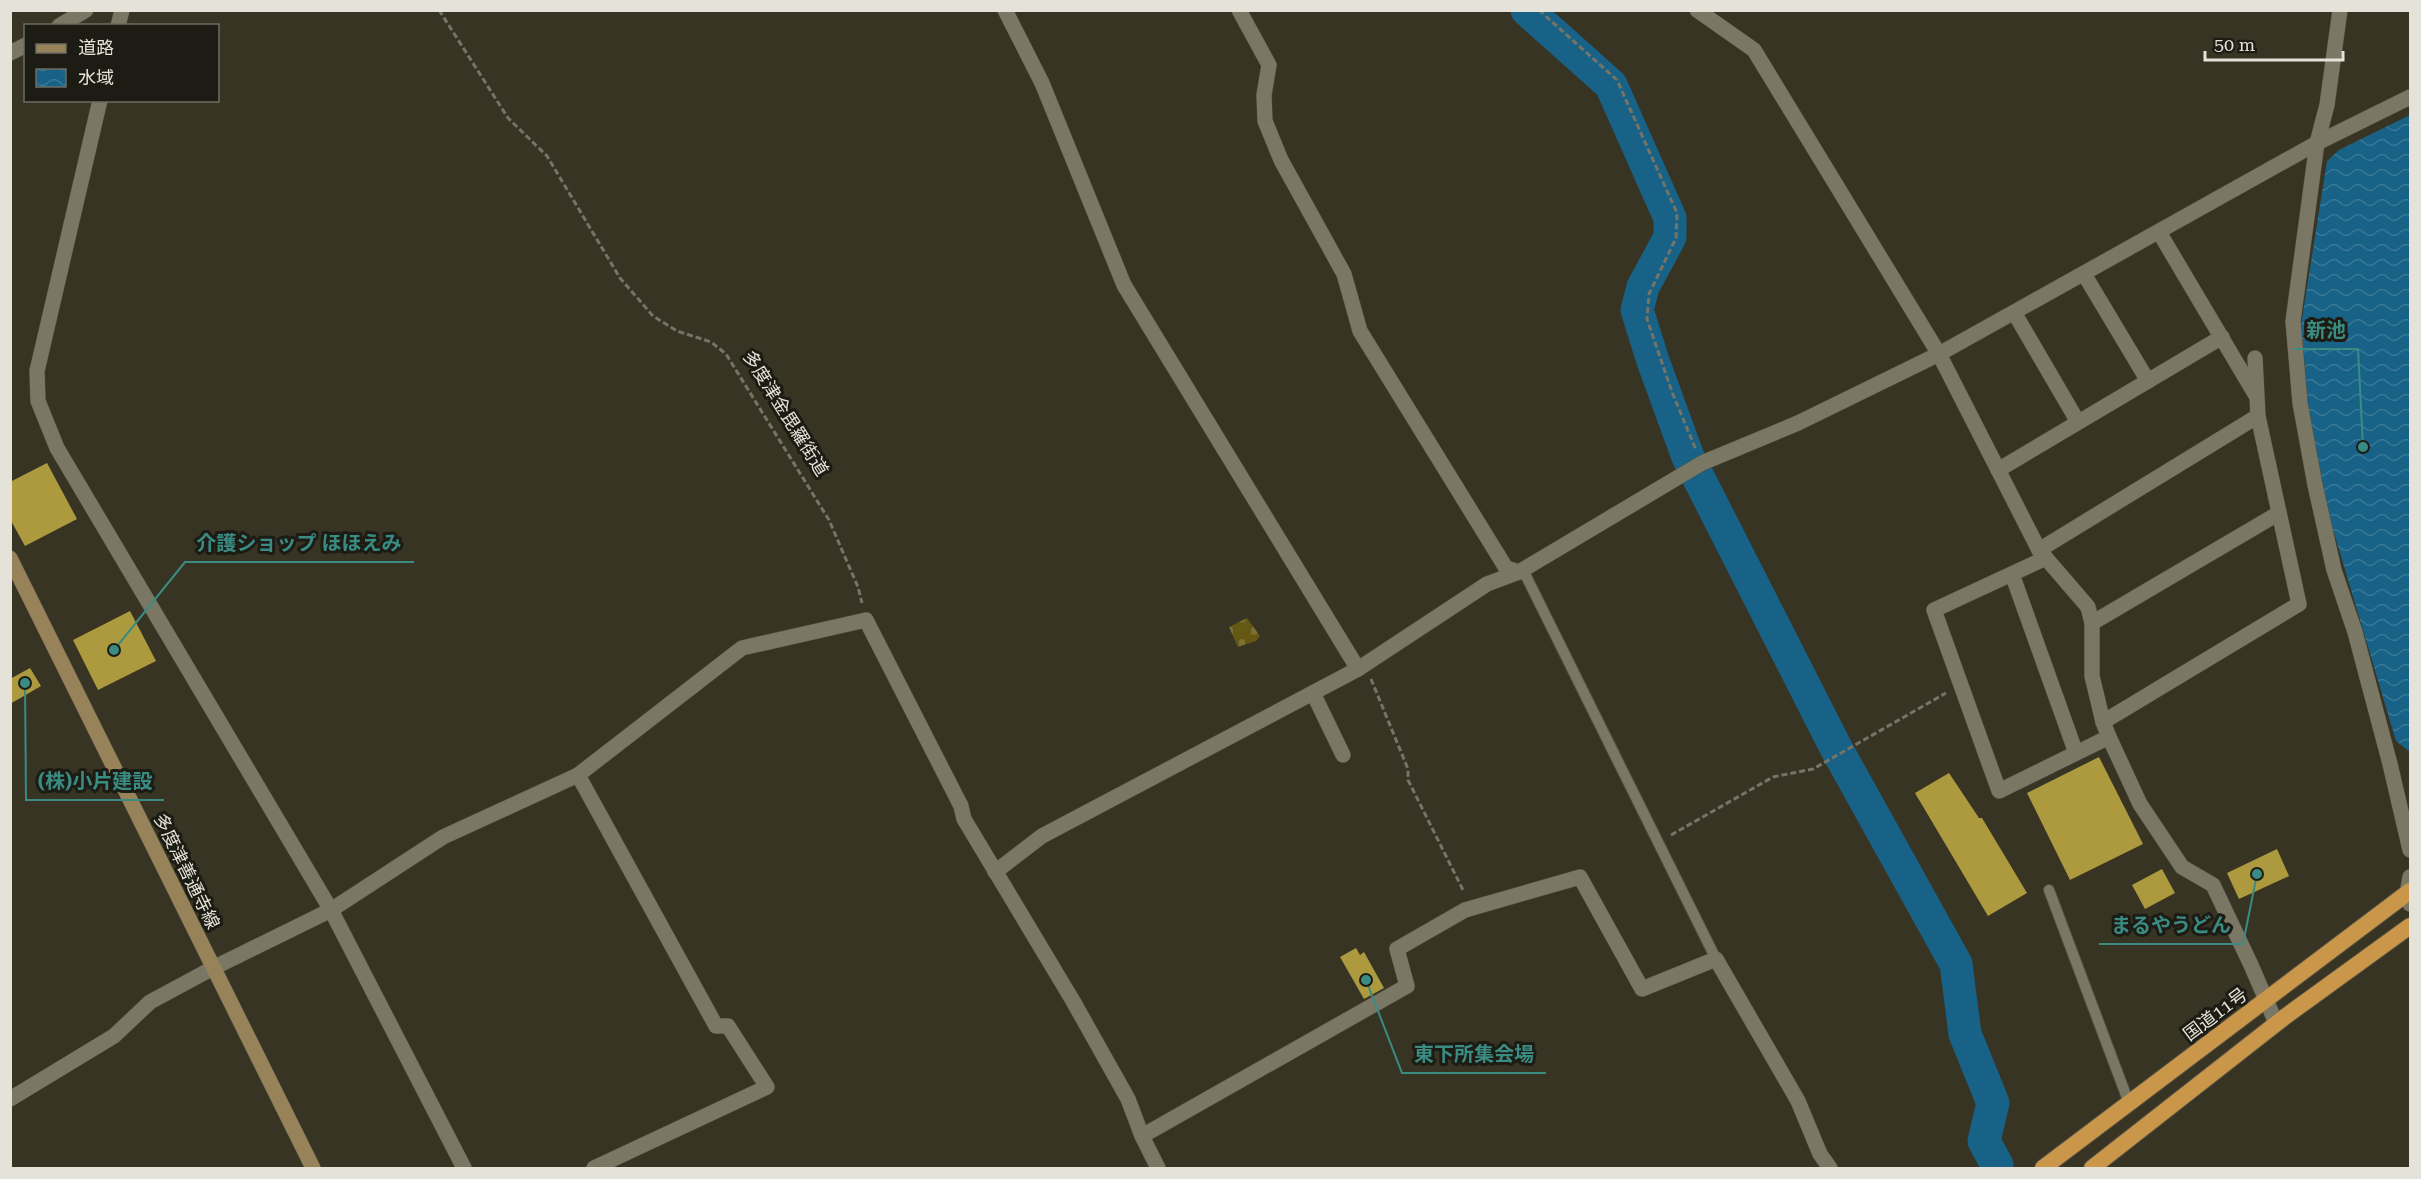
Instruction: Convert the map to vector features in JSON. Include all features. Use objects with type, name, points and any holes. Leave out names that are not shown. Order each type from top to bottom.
[{"type":"highway","name":"国道11号","points":[[2043,1168],[2266,999],[2409,896]]},
{"type":"highway","points":[[2092,1168],[2276,1023],[2410,926]]},
{"type":"main road","name":"多度津善通寺線","points":[[10,558],[313,1168]]},
{"type":"street","points":[[62,24],[86,10]]},
{"type":"street","points":[[1005,10],[1042,83],[1124,285],[1361,666]]},
{"type":"street","points":[[1239,10],[1269,65],[1264,95],[1265,121],[1281,160],[1344,274],[1360,331],[1506,568],[1523,572]]},
{"type":"street","points":[[2340,10],[2327,105],[2317,143],[2293,321],[2300,402],[2315,485],[2334,570],[2358,643],[2410,850]]},
{"type":"street","points":[[1704,12],[1754,50],[1939,354],[2042,554],[2088,607],[2092,623],[2092,676],[2109,737],[2140,804],[2182,867],[2213,885],[2276,1023]]},
{"type":"street","points":[[10,54],[24,46]]},
{"type":"street","points":[[995,872],[1042,836],[1361,666],[1487,584],[1523,572],[1698,466],[1798,423],[1939,354],[2015,314],[2317,143],[2410,97]]},
{"type":"street","points":[[100,102],[37,371],[38,401],[57,448],[331,910],[464,1168]]},
{"type":"street","points":[[2159,231],[2257,397]]},
{"type":"street","points":[[2084,274],[2148,381]]},
{"type":"street","points":[[2015,314],[2078,422]]},
{"type":"street","points":[[1998,471],[2222,337]]},
{"type":"street","points":[[2103,722],[2299,604],[2258,416],[2255,358]]},
{"type":"street","points":[[2109,737],[1999,791],[1934,610],[2012,574],[2258,416]]},
{"type":"street","points":[[2092,623],[2279,513]]},
{"type":"street","points":[[2012,574],[2076,753]]},
{"type":"street","points":[[10,1099],[114,1036],[150,1002],[331,910],[444,837],[578,775],[742,648],[866,620],[961,806],[964,819],[1073,1001],[1128,1099],[1142,1136],[1158,1168]]},
{"type":"street","points":[[1313,693],[1343,756]]},
{"type":"street","points":[[578,775],[716,1026],[728,1026],[767,1087],[594,1168]]},
{"type":"street","points":[[1142,1136],[1407,986],[1397,949],[1471,908],[1580,877],[1642,989],[1716,959],[1798,1101],[1820,1154],[1830,1168]]},
{"type":"street","points":[[2409,896],[2410,877]]},
{"type":"lane","points":[[1523,572],[1716,959]]},
{"type":"lane","points":[[2049,890],[2129,1103]]},
{"type":"path","name":"多度津金毘羅街道","points":[[439,10],[508,118],[547,156],[620,278],[653,316],[677,331],[711,342],[726,354],[829,520],[858,587],[866,620]]},
{"type":"path","points":[[1539,10],[1617,80],[1677,213],[1676,238],[1649,294],[1647,319],[1698,466]]},
{"type":"path","points":[[1361,666],[1408,769],[1408,780],[1471,908]]},
{"type":"path","points":[[1659,842],[1773,777],[1813,769],[1961,684]]},
{"type":"green space","points":[[1247,618],[1260,636],[1256,641],[1238,647],[1229,627]]},
{"type":"water","points":[[2410,115],[2410,752],[2396,741],[2326,506],[2304,387],[2301,325],[2327,161],[2339,150]]},
{"type":"building","points":[[47,463],[77,519],[25,546],[10,519],[10,482]]},
{"type":"building","points":[[130,611],[156,661],[98,690],[73,640]]},
{"type":"building","points":[[30,668],[41,686],[10,704],[10,679]]},
{"type":"building","points":[[2099,757],[2143,844],[2070,880],[2027,793]]},
{"type":"building","points":[[1949,773],[1979,818],[1982,818],[2027,893],[1988,916],[1915,793]]},
{"type":"building","points":[[2277,849],[2289,876],[2239,899],[2227,873]]},
{"type":"building","points":[[2162,869],[2175,893],[2145,909],[2132,885]]},
{"type":"building","points":[[1356,948],[1360,955],[1364,952],[1384,988],[1364,999],[1340,957]]},
{"type":"waterway","points":[[1527,10],[1611,85],[1670,218],[1670,237],[1643,287],[1637,310],[1653,361],[1688,457],[1835,746],[1956,964],[1965,1034],[1993,1103],[1984,1141],[1997,1165]]},
{"type":"place","name":"新池","points":[[2363,447]]},
{"type":"place","name":"介護ショップ ほほえみ","points":[[114,650]]},
{"type":"place","name":"(株)小片建設","points":[[25,683]]},
{"type":"place","name":"まるやうどん","points":[[2257,874]]},
{"type":"place","name":"東下所集会場","points":[[1366,980]]}]
